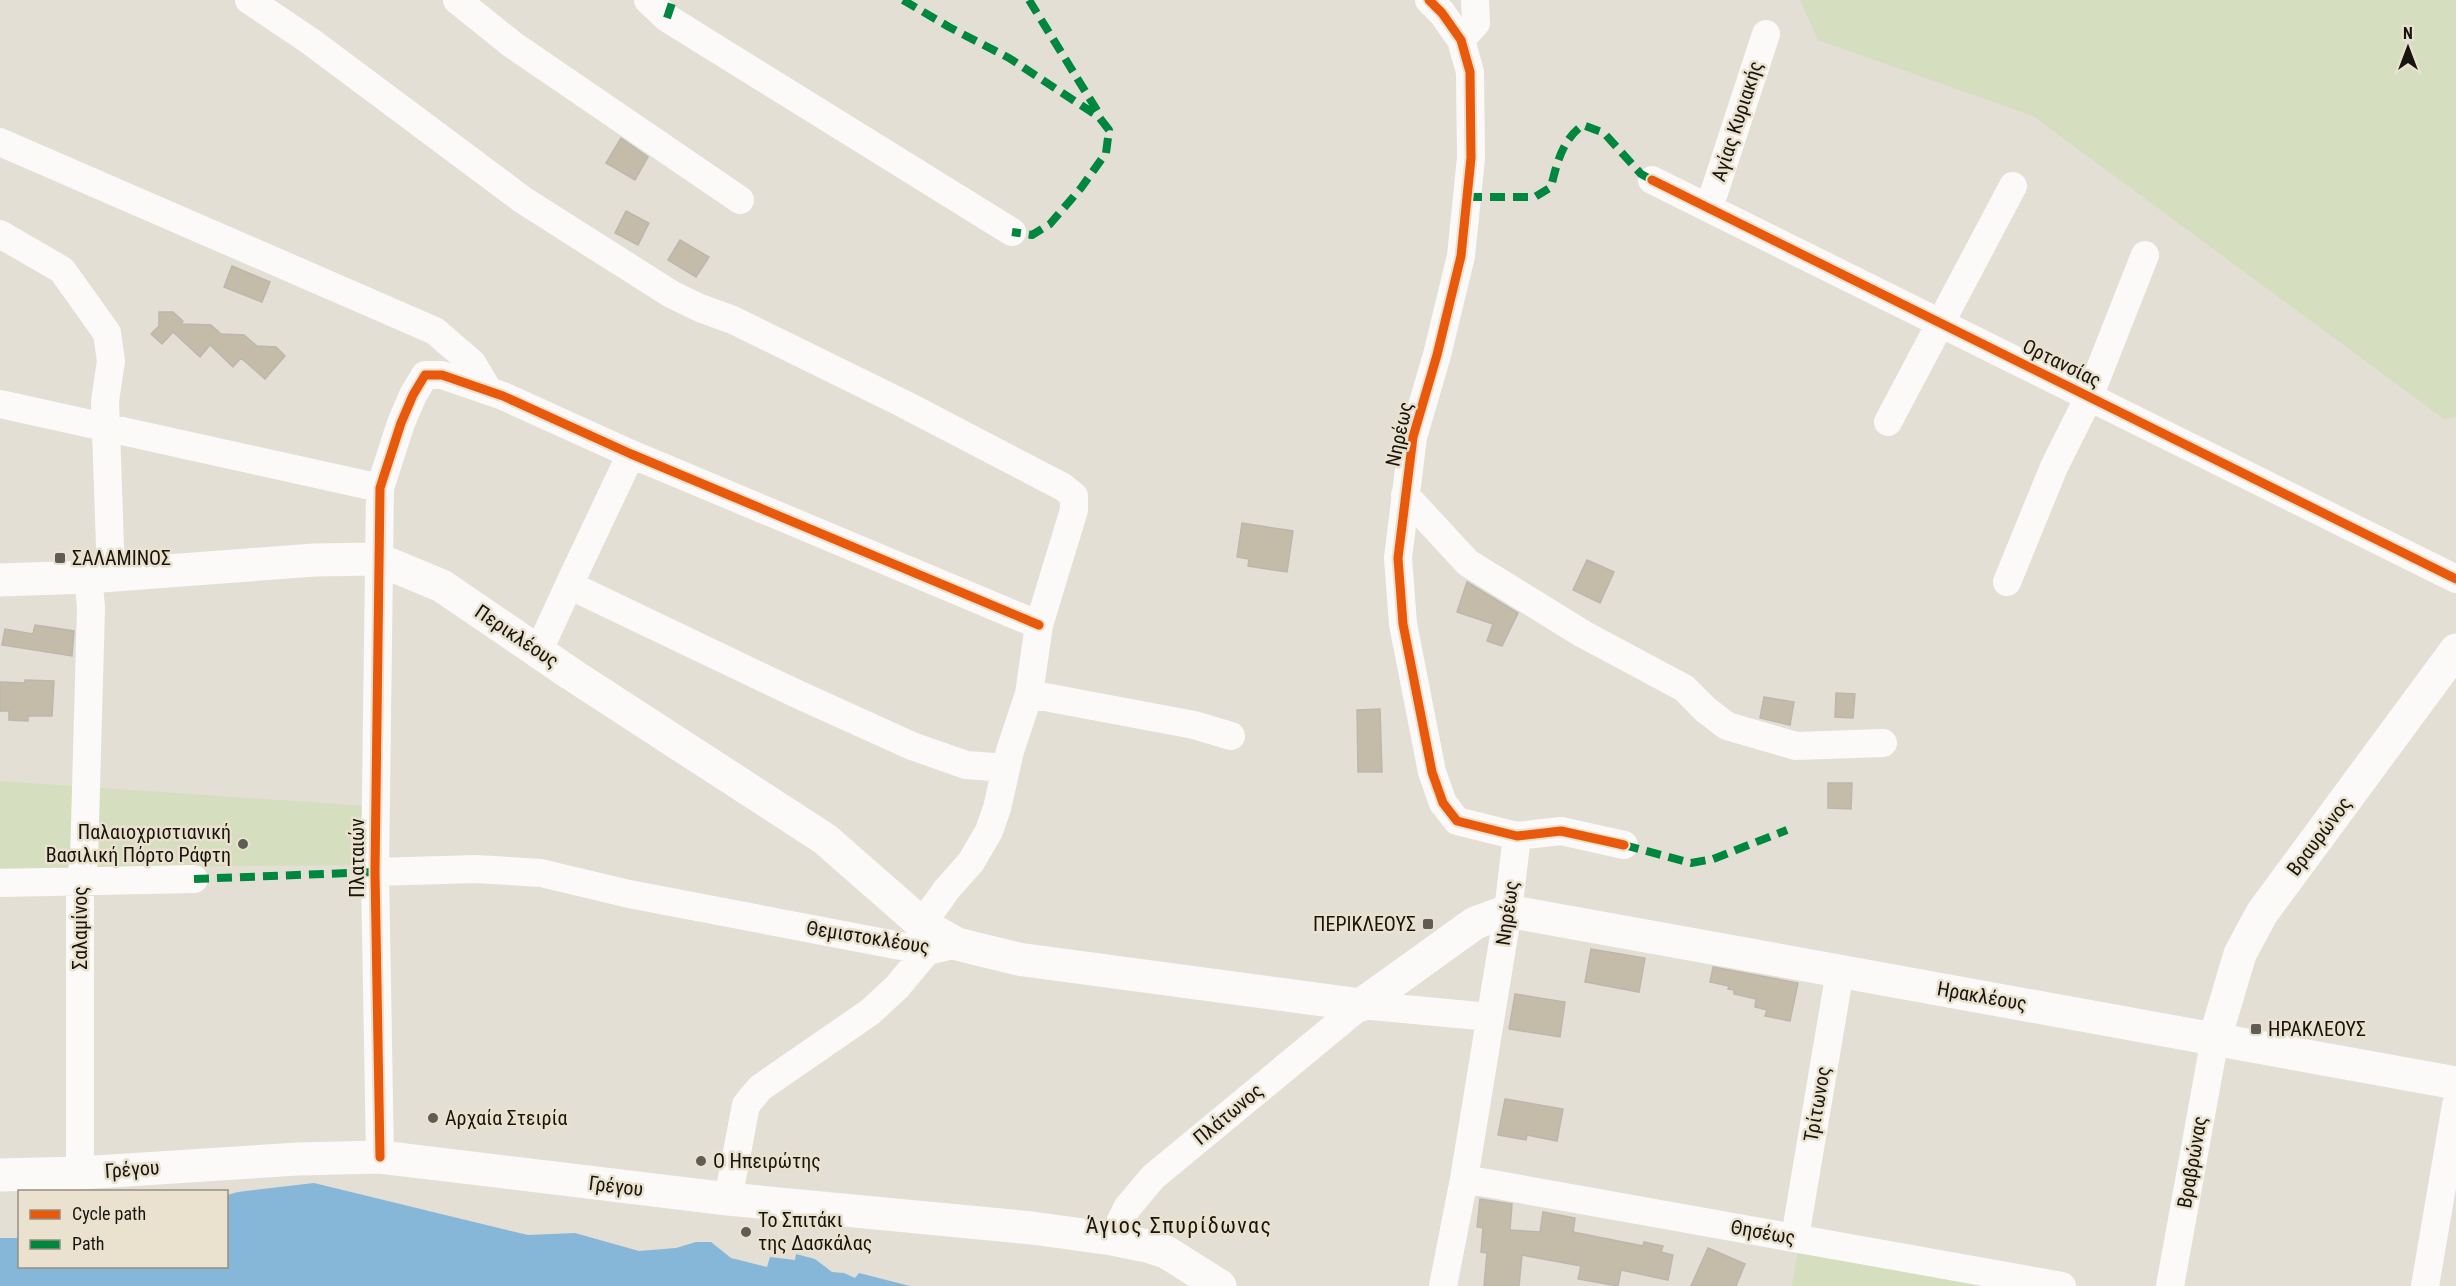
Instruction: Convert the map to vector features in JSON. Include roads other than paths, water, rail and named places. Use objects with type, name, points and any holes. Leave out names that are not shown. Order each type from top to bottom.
[{"type":"main road","name":"Περικλέους","points":[[0,580],[99,576],[315,560],[377,559],[442,586],[825,839],[935,940]]},
{"type":"main road","name":"Βραυρώνος","points":[[2215,1038],[2240,954],[2262,913],[2456,650]]},
{"type":"main road","name":"Ηρακλέους","points":[[1508,911],[2456,1083]]},
{"type":"main road","points":[[1361,1005],[1475,923],[1508,911]]},
{"type":"main road","name":"Θεμιστοκλέους","points":[[935,940],[1018,959],[1361,1005]]},
{"type":"main road","name":"Γρέγου","points":[[0,1175],[80,1173],[287,1159],[380,1157],[728,1199],[1032,1228],[1112,1239],[1166,1252],[1220,1286]]},
{"type":"street","points":[[249,0],[310,41],[523,200],[671,294],[744,325],[904,404],[1063,487],[1074,496],[1074,510],[1039,625],[1029,694],[989,831],[971,862],[947,889],[935,940],[897,987],[870,1012],[760,1088],[746,1106],[728,1199]]},
{"type":"street","points":[[457,0],[513,45],[740,200]]},
{"type":"street","points":[[648,0],[667,18],[1012,232]]},
{"type":"street","name":"Νηρέως","points":[[1428,0],[1442,13],[1461,39],[1470,72],[1471,158],[1461,256],[1437,355],[1413,437],[1398,558],[1403,624],[1432,772],[1443,803],[1457,821],[1517,836],[1508,911],[1464,1179],[1443,1286]]},
{"type":"street","points":[[1461,39],[1476,23],[1475,0]]},
{"type":"street","name":"Αγίας Κυριακής","points":[[1709,208],[1766,34]]},
{"type":"street","points":[[0,142],[435,332],[472,363],[488,390],[631,454],[1039,625]]},
{"type":"street","name":"Ορτανσίας","points":[[1652,180],[2456,579]]},
{"type":"street","points":[[1888,422],[2013,186]]},
{"type":"street","name":"Σαλαμίνος","points":[[0,234],[62,270],[107,333],[111,361],[105,401],[106,428],[99,576],[91,607],[84,861],[80,880],[80,1173]]},
{"type":"street","points":[[2007,582],[2054,467],[2089,397],[2145,255]]},
{"type":"street","name":"Πλαταιών","points":[[380,1157],[375,872],[377,559],[380,488],[412,395],[425,375],[442,375],[488,390]]},
{"type":"street","points":[[0,404],[380,488]]},
{"type":"street","points":[[539,650],[631,454]]},
{"type":"street","points":[[1405,495],[1468,563],[1582,634],[1684,688],[1706,710],[1727,726],[1796,746],[1883,743]]},
{"type":"street","points":[[569,585],[912,746],[966,765],[1006,768]]},
{"type":"street","points":[[1029,694],[1194,725],[1231,736]]},
{"type":"street","points":[[1517,836],[1561,831],[1624,845]]},
{"type":"street","name":"Θεμιστοκλέους","points":[[375,872],[476,869],[542,873],[629,894],[935,940]]},
{"type":"street","points":[[0,883],[194,879]]},
{"type":"street","name":"Τρίτωνος","points":[[1795,1237],[1840,970]]},
{"type":"street","points":[[1361,1005],[1490,1017]]},
{"type":"street","name":"Πλάτωνος","points":[[1112,1239],[1126,1208],[1169,1162],[1361,1005]]},
{"type":"street","name":"Βραβρώνας","points":[[2170,1286],[2215,1038]]},
{"type":"street","points":[[2425,1286],[2456,1105]]},
{"type":"street","name":"Θησέως","points":[[1464,1179],[2062,1286]]},
{"type":"water","points":[[314,1183],[528,1235],[575,1233],[639,1251],[676,1248],[696,1242],[711,1242],[731,1258],[767,1267],[770,1257],[795,1260],[796,1254],[815,1259],[832,1272],[844,1273],[855,1278],[859,1273],[910,1286],[0,1286],[0,1238],[18,1238],[18,1268],[228,1268],[228,1195]]},
{"type":"place","name":"ΣΑΛΑΜΙΝΟΣ","points":[[60,558]]},
{"type":"place","name":"Παλαιοχριστιανική Βασιλική Πόρτο Ράφτη","points":[[243,844]]},
{"type":"place","name":"ΠΕΡΙΚΛΕΟΥΣ","points":[[1428,924]]},
{"type":"place","name":"ΗΡΑΚΛΕΟΥΣ","points":[[2256,1029]]},
{"type":"place","name":"Αρχαία Στειρία","points":[[433,1118]]},
{"type":"place","name":"Ο Ηπειρώτης","points":[[701,1161]]},
{"type":"place","name":"Το Σπιτάκι της Δασκάλας","points":[[746,1232]]},
{"type":"district","name":"Άγιος Σπυρίδωνας","points":[[1179,1225]]}]
